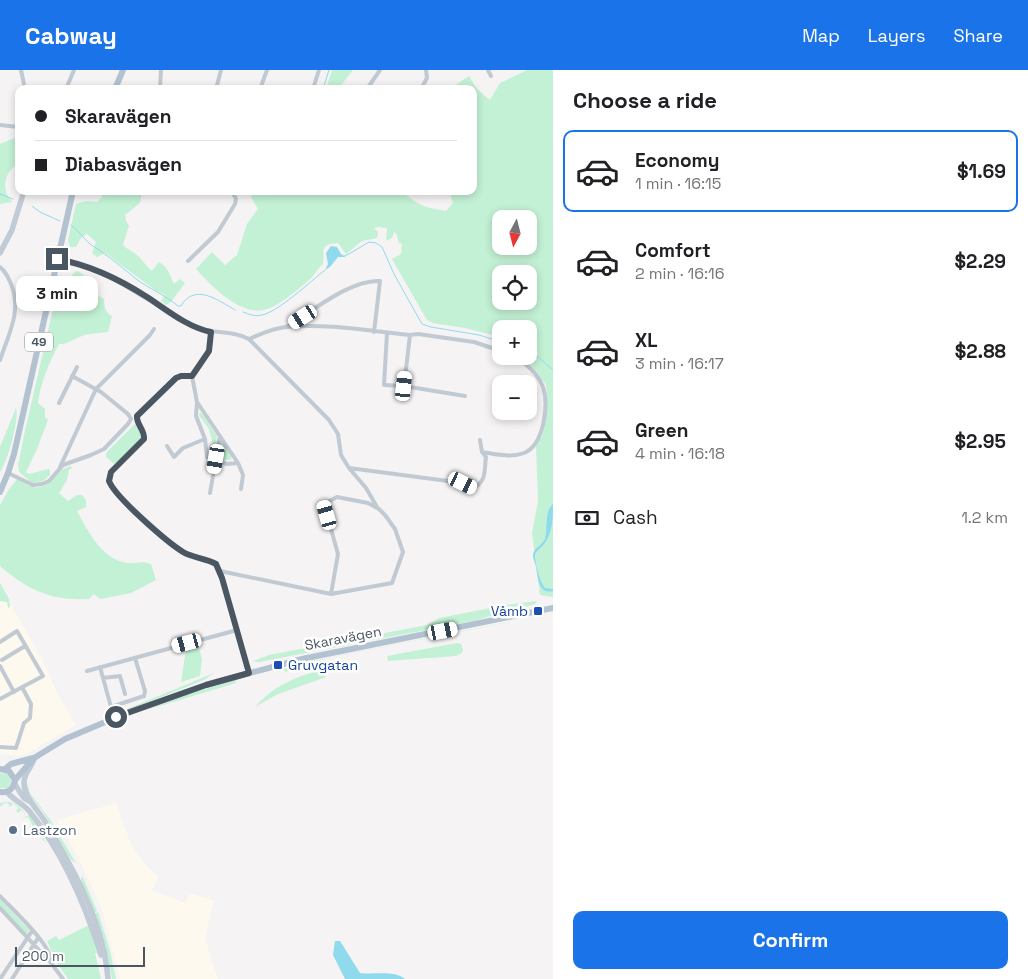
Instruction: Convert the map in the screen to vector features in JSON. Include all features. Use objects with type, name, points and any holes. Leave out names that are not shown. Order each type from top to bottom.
[{"type":"main road","points":[[117,85],[124,70]]},
{"type":"main road","points":[[0,253],[12,230],[24,195]]},
{"type":"main road","name":"49","points":[[0,492],[8,473],[16,444],[72,195]]},
{"type":"main road","name":"Skaravägen","points":[[2,793],[12,789],[15,782],[34,758],[65,739],[129,712],[206,685],[302,659],[553,608]]},
{"type":"main road","points":[[34,758],[32,766],[26,773],[24,787],[31,802],[46,823],[65,856],[86,897],[100,940],[108,979]]},
{"type":"main road","name":"Skaravägen","points":[[3,769],[26,759],[34,758]]},
{"type":"main road","points":[[3,769],[15,782],[24,798],[31,802]]},
{"type":"main road","points":[[2,793],[22,804],[33,816],[57,852],[71,877],[94,936],[108,979]]},
{"type":"street","points":[[21,70],[24,85]]},
{"type":"street","points":[[68,85],[74,70]]},
{"type":"street","points":[[160,85],[161,70]]},
{"type":"street","points":[[217,85],[221,70]]},
{"type":"street","points":[[261,85],[267,70]]},
{"type":"street","points":[[314,85],[319,70]]},
{"type":"street","points":[[370,85],[380,70]]},
{"type":"street","points":[[424,85],[427,78],[426,70]]},
{"type":"street","points":[[488,70],[492,76]]},
{"type":"street","points":[[0,125],[15,127]]},
{"type":"street","points":[[188,261],[207,244],[221,227],[235,204],[236,199],[234,195]]},
{"type":"street","points":[[57,259],[86,266],[107,275],[189,324],[211,332],[238,334],[250,339],[329,420],[338,434],[341,455],[396,529],[403,552],[392,583],[331,594],[220,572]]},
{"type":"street","points":[[0,267],[5,272],[16,295],[16,314],[0,360]]},
{"type":"street","points":[[286,327],[354,285],[372,280],[380,280],[374,332]]},
{"type":"street","points":[[250,339],[272,330],[286,327],[326,327],[410,335],[418,334],[474,342],[492,348]]},
{"type":"street","points":[[8,473],[36,486],[49,481],[60,467],[96,389],[154,328]]},
{"type":"street","points":[[211,332],[209,351],[192,376],[198,402],[238,463],[243,475],[241,488]]},
{"type":"street","points":[[387,333],[384,385],[404,386],[465,396]]},
{"type":"street","points":[[404,386],[410,335]]},
{"type":"street","points":[[482,452],[502,455],[519,454],[530,450],[539,438],[544,409],[542,386],[536,375],[527,365]]},
{"type":"street","points":[[59,403],[77,367]]},
{"type":"street","points":[[60,467],[104,448],[128,424],[131,418],[96,389],[72,376]]},
{"type":"street","points":[[192,376],[176,378],[140,412],[136,418],[144,434],[144,439],[111,472],[109,479],[111,486],[138,514],[175,546],[188,554],[216,564],[220,572],[249,673]]},
{"type":"street","points":[[198,402],[196,416],[204,439],[207,456],[227,464],[238,463]]},
{"type":"street","points":[[210,493],[220,436]]},
{"type":"street","points":[[167,446],[174,456],[182,448],[204,439]]},
{"type":"street","points":[[350,468],[463,483],[474,488],[481,484],[484,476],[486,457],[482,452],[480,440]]},
{"type":"street","points":[[331,594],[338,554],[324,504],[337,497],[368,503],[379,508]]},
{"type":"street","points":[[87,671],[237,630]]},
{"type":"street","points":[[0,642],[17,631],[43,676],[0,699]]},
{"type":"street","points":[[14,692],[1,662],[25,646]]},
{"type":"street","points":[[100,667],[111,707],[144,696],[146,691],[135,658]]},
{"type":"street","points":[[103,678],[120,676],[125,694]]},
{"type":"street","points":[[0,747],[16,748],[24,723],[30,718],[31,704],[22,687]]},
{"type":"street","points":[[0,896],[38,938],[51,956],[51,963]]},
{"type":"street","points":[[0,908],[51,963],[63,979]]},
{"type":"street","points":[[2,976],[32,931]]},
{"type":"street","points":[[12,979],[38,938]]},
{"type":"shaded area","points":[[0,589],[2,589],[42,659],[59,696],[76,725],[28,753],[19,756],[0,754]]},
{"type":"shaded area","points":[[116,803],[131,844],[145,864],[159,877],[152,890],[185,903],[190,893],[214,901],[205,938],[218,979],[120,979],[101,907],[80,862],[57,820]]},
{"type":"green space","points":[[332,70],[353,70],[341,85],[327,85]]},
{"type":"green space","points":[[527,70],[553,70],[553,597],[540,595],[532,533],[538,501],[536,445],[543,434],[547,408],[546,385],[530,365],[537,365],[537,320],[492,320],[492,335],[433,323],[427,320],[392,259],[401,254],[402,244],[399,243],[394,232],[392,238],[386,241],[387,228],[374,228],[378,232],[377,238],[362,241],[346,254],[338,243],[325,246],[323,264],[310,279],[294,293],[267,309],[257,311],[237,305],[218,291],[196,269],[212,252],[225,265],[237,255],[247,224],[258,209],[251,195],[406,195],[422,205],[446,211],[453,203],[450,195],[477,195],[477,89],[490,100],[500,83]]},
{"type":"green space","points":[[469,76],[475,85],[456,85]]},
{"type":"green space","points":[[15,138],[15,166],[10,171],[5,183],[6,192],[12,202],[0,204],[0,144]]},
{"type":"green space","points":[[101,195],[142,195],[140,203],[125,215],[129,226],[123,245],[139,257],[152,271],[159,262],[167,269],[174,284],[180,279],[185,283],[171,302],[166,305],[161,301],[165,295],[155,290],[105,253],[97,257],[92,253],[96,242],[87,234],[81,238],[76,247],[70,247],[68,240],[76,204],[86,201],[97,202],[102,197]]},
{"type":"green space","points":[[76,271],[85,276],[90,291],[104,299],[105,309],[112,316],[108,332],[85,335],[59,344],[52,358],[43,380],[38,403],[45,409],[45,417],[48,420],[26,472],[29,474],[48,469],[50,470],[50,475],[43,481],[32,483],[19,472],[18,466],[24,435],[57,292]]},
{"type":"green space","points":[[16,408],[16,421],[12,440],[0,472],[0,447]]},
{"type":"green space","points":[[201,412],[217,436],[215,452],[209,429],[199,415]]},
{"type":"green space","points":[[135,424],[140,431],[141,439],[126,455],[114,464],[106,457],[106,453]]},
{"type":"green space","points":[[221,442],[232,457],[230,460],[223,460],[219,455]]},
{"type":"green space","points":[[71,466],[72,468],[69,470],[67,480],[59,493],[68,501],[77,495],[82,495],[86,500],[86,507],[77,511],[103,551],[119,561],[151,564],[156,580],[131,593],[100,599],[94,594],[89,599],[63,598],[30,588],[0,566],[0,505],[9,489],[17,479],[28,485],[43,486],[63,469]]},
{"type":"green space","points":[[0,583],[9,599],[10,607],[8,608],[7,602],[0,601]]},
{"type":"green space","points":[[537,601],[535,604],[473,621],[259,662],[253,661],[269,655],[427,625],[439,618]]},
{"type":"green space","points":[[553,613],[328,658],[327,658]]},
{"type":"green space","points":[[457,643],[461,644],[463,650],[462,653],[456,656],[388,661],[387,656]]},
{"type":"green space","points":[[199,648],[202,659],[200,676],[181,682],[186,650]]},
{"type":"green space","points":[[327,658],[285,672],[284,669],[299,664]]},
{"type":"green space","points":[[318,671],[326,677],[278,694],[255,707],[268,694],[284,684],[300,676]]},
{"type":"green space","points":[[214,673],[204,680],[127,709]]},
{"type":"green space","points":[[236,680],[236,683],[143,711],[198,691]]},
{"type":"green space","points":[[0,773],[7,774],[10,778],[11,783],[7,788],[0,788]]},
{"type":"green space","points":[[27,775],[30,793],[49,818],[76,863],[70,859],[44,813],[32,798],[26,787]]},
{"type":"green space","points":[[9,802],[13,803],[10,807],[8,803],[2,804],[2,807],[0,805],[0,803]]},
{"type":"green space","points":[[13,803],[19,807],[27,816],[21,810],[18,813],[16,810],[19,808]]},
{"type":"green space","points":[[29,815],[43,833],[41,833],[46,843],[38,836],[28,817],[22,819]]},
{"type":"green space","points":[[82,875],[97,911],[94,913],[81,881]]},
{"type":"green space","points":[[0,899],[29,930],[28,934],[0,906]]},
{"type":"green space","points":[[98,912],[116,979],[112,979],[105,946],[94,914]]},
{"type":"green space","points":[[89,925],[97,953],[95,953],[101,979],[68,979],[57,963],[47,941],[56,936],[59,940]]},
{"type":"water","points":[[331,246],[337,247],[341,254],[346,257],[338,257],[325,270],[328,264],[326,253]]},
{"type":"water","points":[[553,504],[550,533],[545,543],[535,554],[543,585],[545,588],[553,589],[553,591],[548,592],[542,588],[538,580],[533,555],[545,539],[547,515]]},
{"type":"water","points":[[335,941],[340,941],[360,973],[390,974],[405,979],[345,979],[333,955]]},
{"type":"waterway","points":[[324,85],[329,70]]},
{"type":"waterway","points":[[0,194],[13,199]]},
{"type":"waterway","points":[[32,206],[40,212],[60,221]]},
{"type":"waterway","points":[[71,225],[90,244],[135,279],[178,306],[181,306],[193,295],[200,294],[215,298],[235,310]]},
{"type":"waterway","points":[[344,256],[369,242],[376,243],[382,247],[394,274],[422,324],[492,339]]},
{"type":"waterway","points":[[243,312],[257,316],[269,313],[325,270]]},
{"type":"waterway","points":[[537,356],[553,370]]},
{"type":"place","name":"Våmb","points":[[538,611]]},
{"type":"place","name":"Gruvgatan","points":[[278,665]]},
{"type":"place","name":"Lastzon","points":[[13,830]]},
{"type":"route","points":[[57,259],[79,264],[107,275],[196,328],[211,332],[207,356],[196,368],[192,376],[176,378],[137,416],[136,418],[144,434],[144,439],[111,472],[109,481],[118,495],[175,546],[192,556],[212,561],[216,564],[222,578],[249,673],[206,685],[116,717]]}]
